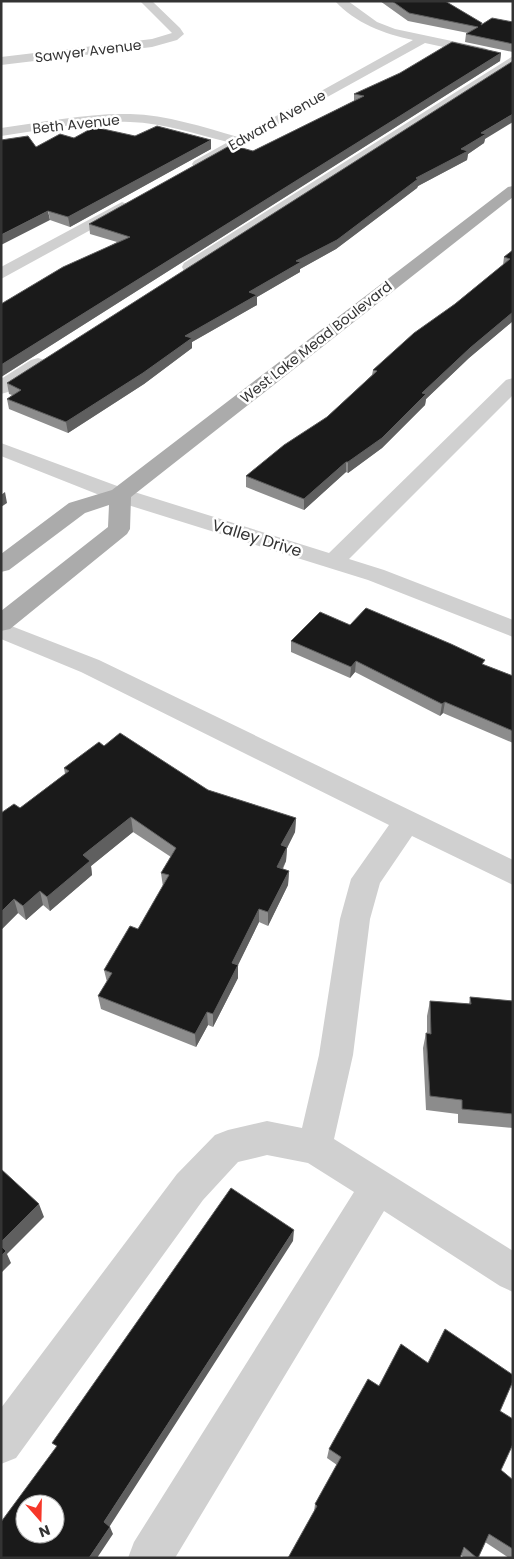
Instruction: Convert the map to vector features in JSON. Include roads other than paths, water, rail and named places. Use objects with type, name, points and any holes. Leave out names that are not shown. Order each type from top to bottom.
[{"type":"main road","name":"West Lake Mead Boulevard","points":[[1,565],[76,508],[120,495],[513,190]]},
{"type":"main road","points":[[1,623],[119,529],[120,495]]},
{"type":"street","name":"Sawyer Avenue","points":[[1,61],[152,43],[174,38],[178,34],[176,30],[145,1]]},
{"type":"street","points":[[340,1],[374,24],[392,32],[513,59]]},
{"type":"street","name":"Edward Avenue","points":[[188,170],[421,40]]},
{"type":"street","points":[[177,275],[513,59]]},
{"type":"street","name":"Beth Avenue","points":[[1,132],[103,118],[131,118],[179,125],[239,141]]},
{"type":"street","points":[[1,274],[137,198]]},
{"type":"street","points":[[1,388],[52,355]]},
{"type":"street","points":[[333,562],[513,384]]},
{"type":"street","name":"Valley Drive","points":[[1,449],[120,495],[376,575],[511,625]]},
{"type":"street","points":[[1,630],[90,666],[162,700],[513,873]]},
{"type":"street","points":[[315,1146],[336,1055],[355,919],[366,879],[407,822]]},
{"type":"street","points":[[1,1443],[190,1187],[228,1147],[267,1138],[315,1146],[513,1273]]},
{"type":"street","points":[[150,1558],[378,1188]]}]
